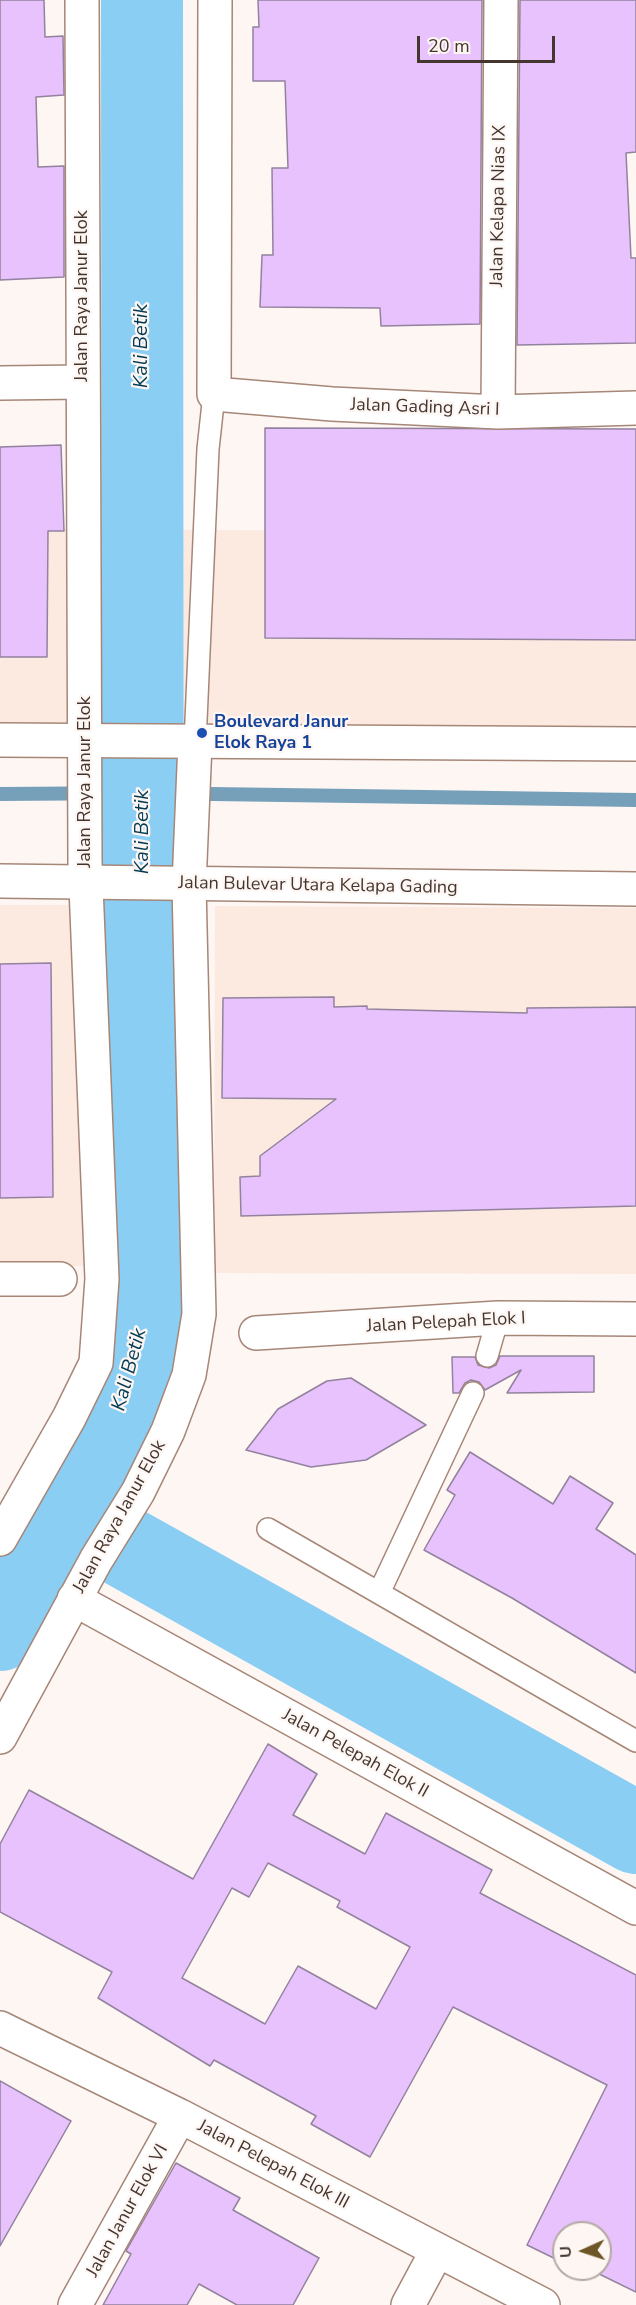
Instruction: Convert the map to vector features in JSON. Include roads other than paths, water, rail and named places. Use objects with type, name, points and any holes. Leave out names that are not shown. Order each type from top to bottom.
[{"type":"street","name":"Jalan Raya Janur Elok","points":[[2,1531],[69,1418],[96,1363],[102,1279],[89,874],[90,750],[83,382],[82,0]]},
{"type":"street","points":[[214,394],[215,0]]},
{"type":"street","name":"Jalan Kelapa Nias IX","points":[[498,412],[501,0]]},
{"type":"street","points":[[0,383],[83,382]]},
{"type":"street","name":"Jalan Gading Asri I","points":[[214,394],[332,404],[498,412],[636,408]]},
{"type":"street","points":[[0,740],[90,750],[636,744]]},
{"type":"street","name":"Jalan Raya Janur Elok","points":[[0,1737],[113,1529],[138,1492],[168,1431],[189,1375],[199,1314],[185,879],[187,750]]},
{"type":"street","name":"Jalan Bulevar Utara Kelapa Gading","points":[[0,881],[89,874],[185,879],[636,889]]},
{"type":"street","points":[[0,1280],[60,1279]]},
{"type":"street","name":"Jalan Pelepah Elok I","points":[[256,1333],[498,1318],[636,1318]]},
{"type":"street","name":"Jalan Pelepah Elok II","points":[[78,1592],[636,1908]]},
{"type":"street","name":"Jalan Pelepah Elok III","points":[[0,2028],[180,2116],[543,2305]]},
{"type":"street","name":"Jalan Janur Elok VI","points":[[75,2305],[180,2116]]},
{"type":"street","points":[[408,2305],[437,2251]]},
{"type":"lane","points":[[187,750],[208,449],[214,394]]},
{"type":"lane","points":[[488,1356],[498,1318]]},
{"type":"lane","points":[[379,1593],[472,1393]]},
{"type":"lane","points":[[268,1529],[636,1741]]},
{"type":"waterway","name":"Kali Betik","points":[[0,1630],[114,1428],[143,1335],[142,0]]},
{"type":"waterway","points":[[0,794],[141,793],[636,800]]},
{"type":"waterway","points":[[64,1513],[636,1833]]},
{"type":"place","name":"Boulevard Janur Elok Raya 1","points":[[202,733]]}]
